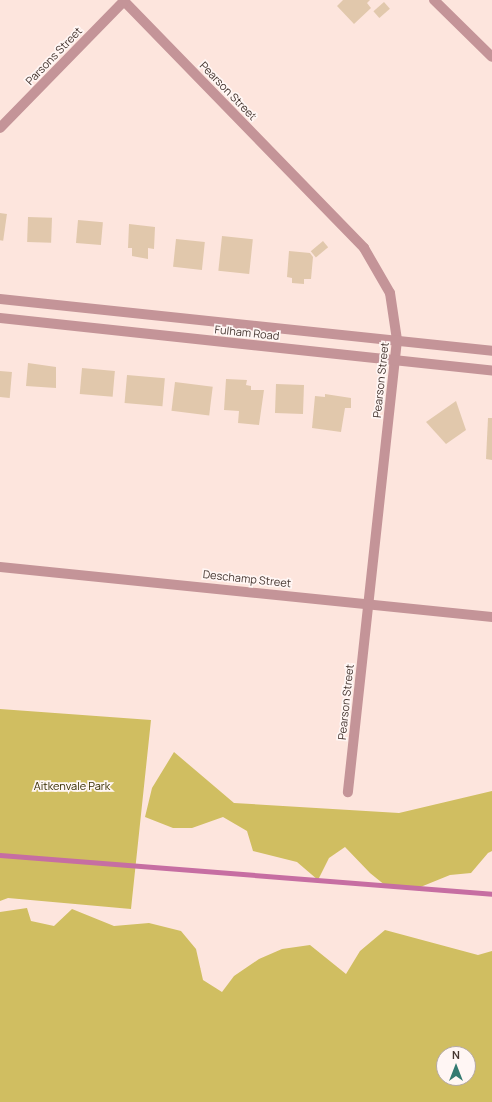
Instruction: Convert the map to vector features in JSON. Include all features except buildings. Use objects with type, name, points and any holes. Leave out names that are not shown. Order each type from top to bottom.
[{"type":"street","name":"Parsons Street","points":[[0,128],[124,0]]},
{"type":"street","name":"Pearson Street","points":[[124,0],[364,248],[390,293],[397,340],[348,792]]},
{"type":"street","points":[[434,0],[492,57]]},
{"type":"street","name":"Fulham Road","points":[[0,299],[492,351]]},
{"type":"street","name":"Fulham Road","points":[[0,318],[492,371]]},
{"type":"street","name":"Deschamp Street","points":[[0,567],[369,603],[492,617]]},
{"type":"green space","name":"Aitkenvale Park","points":[[0,709],[151,720],[131,909],[8,898],[0,901]]},
{"type":"green space","points":[[174,752],[234,803],[399,813],[492,791],[492,851],[488,853],[471,873],[450,875],[418,888],[386,886],[370,873],[345,847],[329,858],[318,880],[297,862],[253,851],[247,831],[223,817],[192,828],[173,828],[145,817],[152,788]]},
{"type":"green space","points":[[27,908],[31,921],[54,926],[72,909],[114,926],[149,923],[181,931],[196,949],[203,980],[222,992],[234,976],[259,959],[282,949],[310,945],[346,974],[360,951],[385,930],[478,955],[492,951],[492,1102],[0,1102],[0,912]]},
{"type":"waterway","points":[[0,855],[492,894]]}]
